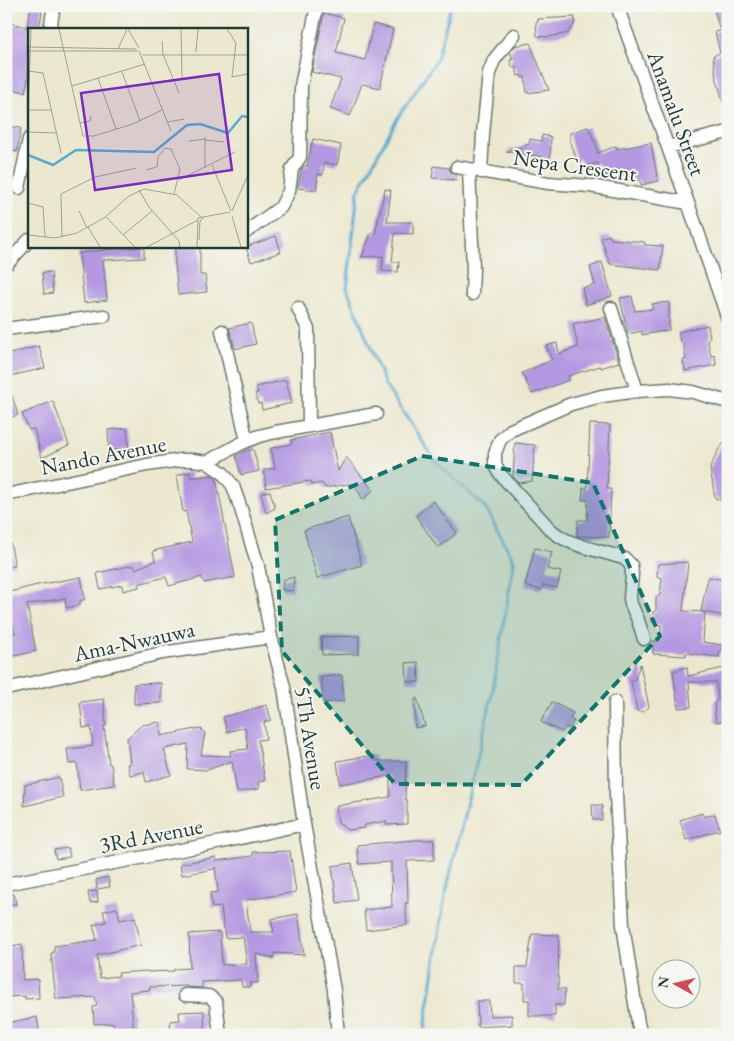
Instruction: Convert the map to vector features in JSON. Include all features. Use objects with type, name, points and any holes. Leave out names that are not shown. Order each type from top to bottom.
[{"type":"street","points":[[50,28],[54,6]]},
{"type":"street","points":[[248,231],[281,207],[289,191],[292,169],[300,157],[302,86],[317,6]]},
{"type":"street","name":"Anamalu Street","points":[[617,6],[728,319]]},
{"type":"street","points":[[472,294],[473,269],[469,169],[483,134],[489,72],[494,60],[514,35]]},
{"type":"street","points":[[668,147],[728,132]]},
{"type":"street","points":[[19,188],[28,144]]},
{"type":"street","name":"Nepa Crescent","points":[[469,169],[548,182],[590,186],[688,203]]},
{"type":"street","points":[[6,265],[28,241]]},
{"type":"street","points":[[298,308],[308,329],[309,426]]},
{"type":"street","points":[[611,308],[637,391]]},
{"type":"street","points":[[6,329],[104,316]]},
{"type":"street","points":[[222,331],[247,441]]},
{"type":"street","points":[[644,639],[631,604],[631,565],[625,558],[570,542],[558,536],[500,475],[495,464],[495,453],[500,440],[511,430],[571,404],[602,396],[669,389],[693,392],[728,402]]},
{"type":"street","points":[[207,462],[258,436],[376,414]]},
{"type":"street","name":"Nando Avenue","points":[[6,495],[147,465],[181,460],[207,462]]},
{"type":"street","name":"5Th Avenue","points":[[207,462],[223,473],[233,486],[258,566],[271,637],[284,687],[304,824],[334,990],[338,1035]]},
{"type":"street","name":"Ama-Nwauwa","points":[[6,690],[162,653],[271,637]]},
{"type":"street","points":[[614,702],[616,795],[623,926],[641,1035]]},
{"type":"street","name":"3Rd Avenue","points":[[6,884],[304,824]]},
{"type":"street","points":[[184,995],[209,996],[216,1002],[220,1035]]},
{"type":"highlighted area","points":[[422,456],[593,483],[660,636],[521,785],[395,784],[282,651],[275,520]]},
{"type":"building","points":[[31,6],[43,6],[39,28],[28,28],[28,79],[25,92],[6,88],[6,22],[27,27]]},
{"type":"building","points":[[713,6],[728,6],[728,108],[725,108],[716,77],[713,56],[720,53],[715,32],[720,31]]},
{"type":"building","points":[[324,13],[344,18],[336,53],[365,60],[373,24],[393,29],[380,88],[362,84],[350,116],[330,109],[341,79],[312,72]]},
{"type":"building","points":[[575,17],[574,25],[568,33],[549,37],[537,36],[536,22],[538,22],[538,19]]},
{"type":"building","points":[[530,43],[549,90],[527,93],[525,77],[518,76],[516,67],[512,67],[510,60],[513,59],[510,52],[515,46]]},
{"type":"building","points":[[6,126],[21,128],[17,152],[6,150]]},
{"type":"building","points":[[588,127],[598,153],[616,146],[617,149],[651,143],[658,181],[641,185],[640,180],[633,181],[632,173],[602,176],[598,163],[582,167],[580,160],[576,158],[570,140],[570,133]]},
{"type":"building","points":[[542,135],[551,137],[550,158],[506,151],[525,146],[525,144],[529,145],[530,139],[541,141]]},
{"type":"building","points":[[313,139],[341,145],[337,165],[324,162],[323,175],[318,174],[316,190],[298,188],[301,171],[304,166],[307,166]]},
{"type":"building","points":[[434,166],[449,168],[451,173],[457,175],[456,180],[432,178]]},
{"type":"building","points":[[385,189],[391,190],[387,222],[413,222],[413,234],[395,233],[392,262],[399,262],[398,272],[382,271],[383,256],[362,257],[371,233],[375,234]]},
{"type":"building","points":[[609,235],[611,239],[663,246],[660,270],[610,264],[601,238]]},
{"type":"building","points":[[276,236],[281,252],[251,262],[246,248]]},
{"type":"building","points":[[144,248],[144,258],[103,260],[107,300],[84,303],[79,253]]},
{"type":"building","points":[[175,248],[200,248],[200,275],[205,275],[207,292],[178,295]]},
{"type":"building","points":[[602,262],[612,296],[586,305],[582,288],[595,285],[590,267]]},
{"type":"building","points":[[51,272],[53,293],[44,294],[42,273]]},
{"type":"building","points":[[632,296],[635,311],[653,309],[652,304],[669,302],[669,330],[642,335],[642,331],[628,334],[620,298]]},
{"type":"building","points":[[605,317],[619,362],[568,376],[569,380],[532,394],[522,373],[552,360],[546,346],[557,343],[559,354],[578,347],[573,324]]},
{"type":"building","points":[[251,323],[256,344],[235,349],[229,328]]},
{"type":"building","points":[[708,325],[710,337],[707,339],[711,356],[715,355],[716,365],[685,371],[683,360],[686,360],[683,342],[680,342],[678,332]]},
{"type":"building","points":[[39,346],[45,368],[6,377],[6,355]]},
{"type":"building","points":[[286,380],[292,403],[262,410],[261,403],[258,404],[255,393],[258,393],[256,387]]},
{"type":"building","points":[[8,383],[18,415],[6,419],[6,384]]},
{"type":"building","points":[[53,401],[69,445],[42,458],[34,429],[29,430],[22,414]]},
{"type":"building","points":[[590,424],[610,425],[607,489],[611,489],[609,537],[577,536],[578,520],[587,520],[588,500],[582,500],[583,488],[587,488]]},
{"type":"building","points":[[127,428],[129,449],[109,450],[108,430]]},
{"type":"building","points":[[330,432],[338,471],[346,457],[373,490],[363,500],[354,483],[325,488],[322,483],[312,485],[311,481],[266,488],[264,470],[275,468],[271,448],[292,444],[291,440]]},
{"type":"building","points":[[728,438],[728,503],[715,498],[710,468],[719,449]]},
{"type":"building","points":[[515,443],[535,445],[532,481],[519,483],[513,476]]},
{"type":"building","points":[[253,449],[259,471],[241,475],[236,456]]},
{"type":"building","points":[[190,472],[191,478],[211,475],[216,478],[235,577],[204,583],[202,577],[169,586],[166,577],[138,584],[139,587],[123,591],[122,585],[100,589],[97,573],[134,565],[135,569],[155,561],[153,551],[192,542],[186,511],[183,512],[177,475]]},
{"type":"building","points":[[270,491],[275,508],[266,513],[261,493]]},
{"type":"building","points":[[433,501],[457,533],[438,548],[416,516]]},
{"type":"building","points":[[348,517],[362,565],[317,578],[304,530]]},
{"type":"building","points":[[6,541],[10,541],[15,566],[6,567]]},
{"type":"building","points":[[535,548],[552,552],[547,569],[561,572],[557,588],[543,585],[542,590],[525,586]]},
{"type":"building","points":[[688,562],[683,611],[704,612],[701,611],[708,577],[724,580],[723,583],[728,584],[728,617],[705,612],[703,642],[728,646],[720,651],[719,657],[686,653],[686,656],[653,654],[653,641],[660,641],[661,625],[655,625],[651,621],[653,612],[656,611],[656,597],[660,595],[662,578],[657,576],[658,564]]},
{"type":"building","points":[[81,577],[85,599],[80,601],[80,605],[66,608],[65,598],[27,605],[36,651],[6,658],[6,635],[15,633],[10,611],[6,612],[6,593]]},
{"type":"building","points":[[294,577],[293,591],[282,590],[283,580]]},
{"type":"building","points":[[359,636],[359,654],[322,655],[321,637]]},
{"type":"building","points":[[418,662],[419,682],[407,682],[406,663]]},
{"type":"building","points":[[640,664],[649,707],[643,712],[637,711],[631,681],[635,679]]},
{"type":"building","points":[[687,667],[688,676],[728,667],[728,721],[716,722],[714,703],[718,699],[716,682],[689,682],[691,707],[678,708],[673,671]]},
{"type":"building","points":[[342,675],[344,701],[323,703],[321,677]]},
{"type":"building","points":[[161,683],[161,703],[134,704],[134,684]]},
{"type":"building","points":[[417,698],[425,726],[415,728],[415,699]]},
{"type":"building","points":[[104,699],[106,725],[104,726],[114,785],[80,790],[77,763],[69,764],[67,749],[93,746],[91,727],[83,728],[80,702]]},
{"type":"building","points":[[552,702],[573,713],[570,719],[574,721],[569,729],[566,727],[562,732],[541,722]]},
{"type":"building","points":[[267,705],[271,720],[264,722],[266,739],[258,740],[265,781],[258,782],[259,789],[237,792],[232,761],[207,770],[187,769],[188,744],[164,749],[171,775],[146,782],[144,772],[130,775],[127,764],[130,764],[127,738],[142,725],[160,722],[161,736],[200,728],[205,733],[201,755],[231,756],[230,751],[248,749],[245,727],[227,732],[223,717]]},
{"type":"building","points":[[374,755],[375,761],[406,761],[405,800],[407,800],[407,824],[386,825],[386,821],[365,825],[364,828],[347,830],[338,822],[336,806],[390,797],[390,776],[340,784],[337,761]]},
{"type":"building","points":[[59,777],[63,797],[24,806],[25,785]]},
{"type":"building","points":[[592,805],[602,805],[602,820],[593,820]]},
{"type":"building","points":[[702,813],[704,817],[715,814],[720,830],[686,840],[680,820]]},
{"type":"building","points":[[434,840],[434,860],[407,861],[408,903],[405,903],[407,925],[366,930],[364,910],[392,907],[391,862],[359,864],[357,845]]},
{"type":"building","points":[[68,848],[70,857],[56,859],[54,850]]},
{"type":"building","points":[[290,851],[296,892],[246,900],[250,932],[274,932],[271,919],[298,914],[304,955],[274,953],[274,958],[256,954],[258,983],[250,983],[250,987],[242,987],[241,980],[202,982],[202,988],[187,986],[149,987],[150,990],[130,992],[134,1032],[115,1034],[114,1023],[94,1024],[93,1007],[97,1006],[95,997],[56,999],[51,953],[54,953],[54,946],[97,940],[93,925],[106,922],[103,911],[117,908],[120,920],[135,917],[141,945],[97,955],[100,978],[119,976],[118,973],[174,971],[174,969],[190,968],[189,934],[220,932],[222,965],[247,964],[243,937],[225,938],[221,907],[212,908],[210,893],[218,892],[215,867],[214,869],[182,875],[180,864],[216,857],[216,861],[253,856],[253,852]]},
{"type":"building","points":[[352,863],[357,900],[337,903],[332,866]]},
{"type":"building","points":[[108,877],[110,887],[97,889],[96,880]]},
{"type":"building","points":[[97,891],[98,902],[90,903],[88,892]]},
{"type":"building","points":[[14,894],[16,904],[6,905],[6,895]]},
{"type":"building","points":[[532,934],[559,935],[558,989],[565,989],[564,1005],[555,1005],[555,1016],[529,1016],[529,1000],[524,1000],[524,983],[516,983],[516,967],[527,967]]},
{"type":"building","points":[[22,944],[23,980],[38,979],[39,998],[25,999],[25,996],[6,997],[6,947]]},
{"type":"building","points":[[477,1001],[489,1001],[490,1016],[512,1015],[512,1025],[478,1027]]},
{"type":"building","points":[[204,1011],[205,1035],[171,1035],[170,1021],[180,1020],[179,1012]]},
{"type":"building","points":[[37,1017],[40,1035],[6,1035],[6,1023]]},
{"type":"waterway","points":[[424,1035],[444,901],[491,700],[514,561],[485,507],[436,462],[385,385],[347,288],[358,191],[397,119],[437,59],[451,6]]}]
